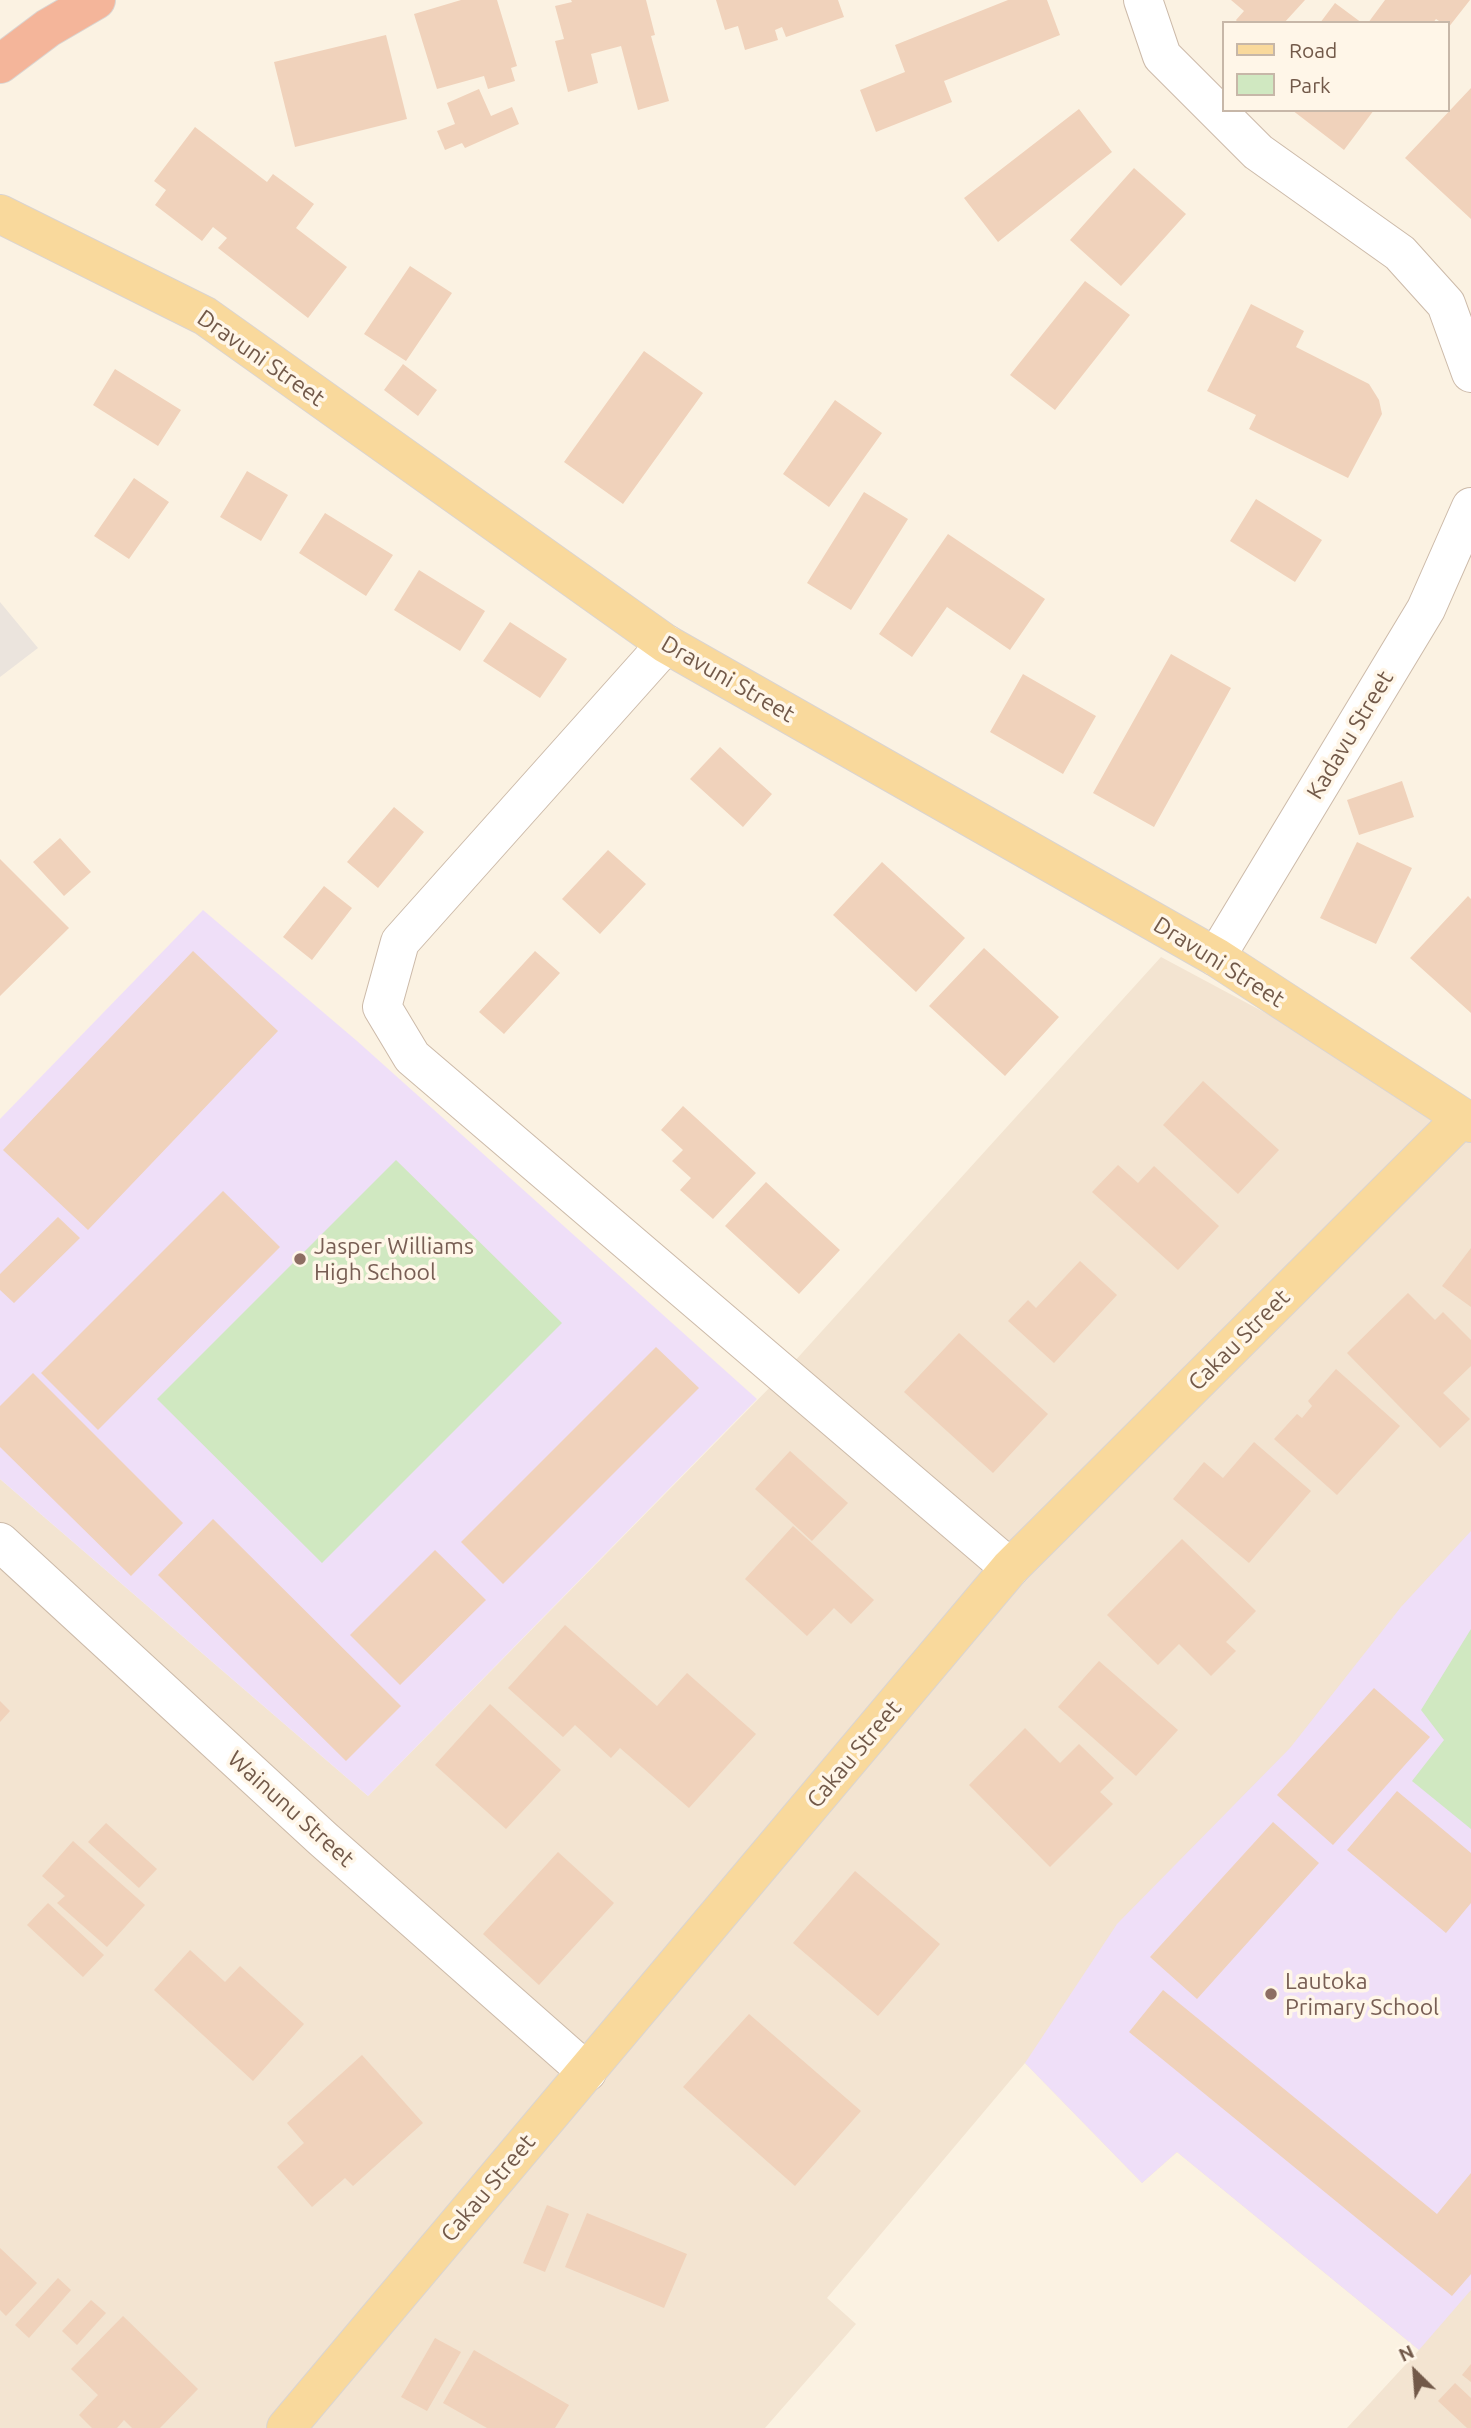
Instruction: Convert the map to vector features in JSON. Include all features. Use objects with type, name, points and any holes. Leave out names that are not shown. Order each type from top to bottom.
[{"type":"highway","points":[[0,64],[48,28],[96,0]]},
{"type":"main road","name":"Dravuni Street","points":[[0,214],[205,316],[666,644],[1216,957],[1466,1121]]},
{"type":"main road","name":"Cakau Street","points":[[286,2428],[1010,1568],[1466,1121]]},
{"type":"street","points":[[1143,0],[1162,56],[1258,152],[1400,253],[1446,304],[1471,373]]},
{"type":"street","name":"Kadavu Street","points":[[1216,957],[1426,609],[1471,507]]},
{"type":"street","points":[[666,644],[400,942],[382,1007],[412,1057],[1010,1568]]},
{"type":"street","name":"Wainunu Street","points":[[0,1542],[323,1839],[587,2072]]},
{"type":"shaded area","points":[[0,602],[38,648],[0,677]]},
{"type":"shaded area","name":"Jasper Williams High School","points":[[203,910],[357,1041],[757,1399],[368,1796],[0,1479],[0,1119]]},
{"type":"shaded area","points":[[1161,957],[1471,1123],[1471,2428],[1347,2428],[1419,2350],[1177,2152],[1142,2183],[1025,2063],[827,2298],[856,2324],[765,2428],[0,2428],[0,1479],[368,1796],[783,1374]]},
{"type":"shaded area","name":"Lautoka Primary School","points":[[1471,1531],[1471,2290],[1419,2350],[1177,2152],[1142,2183],[1025,2063],[1117,1924],[1290,1748],[1401,1607]]},
{"type":"green space","points":[[396,1160],[562,1323],[322,1563],[157,1399]]},
{"type":"green space","points":[[1471,1629],[1471,1829],[1412,1781],[1444,1740],[1421,1710]]},
{"type":"building","points":[[461,0],[497,0],[517,66],[511,68],[515,81],[488,89],[484,76],[437,89],[414,14]]},
{"type":"building","points":[[571,0],[646,0],[655,35],[651,36],[669,101],[638,110],[621,46],[591,54],[598,83],[568,92],[555,41],[564,39],[555,6],[572,2]]},
{"type":"building","points":[[716,0],[838,0],[844,17],[786,37],[782,27],[775,30],[778,40],[745,50],[738,26],[725,30]]},
{"type":"building","points":[[1008,0],[1047,0],[1060,35],[944,81],[952,102],[876,132],[860,90],[905,72],[895,45]]},
{"type":"building","points":[[1231,0],[1305,0],[1286,21],[1237,21],[1244,11]]},
{"type":"building","points":[[1385,0],[1470,0],[1450,25],[1450,21],[1436,19],[1369,21]]},
{"type":"building","points":[[1335,3],[1359,21],[1322,21]]},
{"type":"building","points":[[386,35],[407,119],[295,147],[274,62]]},
{"type":"building","points":[[1471,88],[1471,219],[1405,158]]},
{"type":"building","points":[[479,89],[491,116],[512,107],[519,124],[465,148],[462,143],[445,150],[437,131],[455,124],[447,103]]},
{"type":"building","points":[[1079,109],[1112,152],[998,242],[964,198]]},
{"type":"building","points":[[1295,112],[1372,112],[1344,150]]},
{"type":"building","points":[[195,127],[267,182],[273,174],[314,204],[296,228],[347,267],[308,318],[218,248],[227,238],[213,227],[202,241],[155,205],[166,190],[154,181]]},
{"type":"building","points":[[1134,168],[1186,214],[1121,286],[1070,240]]},
{"type":"building","points":[[410,266],[452,293],[406,361],[364,334]]},
{"type":"building","points":[[1085,281],[1130,315],[1055,410],[1010,375]]},
{"type":"building","points":[[1251,304],[1304,331],[1296,347],[1369,384],[1379,400],[1382,414],[1348,478],[1249,429],[1256,415],[1207,391]]},
{"type":"building","points":[[644,351],[703,393],[623,504],[564,462]]},
{"type":"building","points":[[403,364],[437,390],[418,416],[384,390]]},
{"type":"building","points":[[115,369],[181,410],[158,446],[93,405]]},
{"type":"building","points":[[835,400],[882,433],[829,507],[783,474]]},
{"type":"building","points":[[247,471],[288,495],[261,541],[220,517]]},
{"type":"building","points":[[134,478],[169,502],[129,559],[94,536]]},
{"type":"building","points":[[864,492],[908,519],[851,610],[807,583]]},
{"type":"building","points":[[1256,499],[1322,540],[1295,582],[1230,541]]},
{"type":"building","points":[[325,513],[393,555],[366,596],[299,553]]},
{"type":"building","points":[[948,534],[1045,599],[1010,650],[947,607],[912,657],[879,634]]},
{"type":"building","points":[[419,570],[485,611],[460,651],[394,610]]},
{"type":"building","points":[[510,622],[567,659],[540,698],[483,661]]},
{"type":"building","points":[[1171,654],[1231,688],[1154,827],[1093,793]]},
{"type":"building","points":[[1023,674],[1096,716],[1063,774],[990,732]]},
{"type":"building","points":[[720,747],[772,794],[743,827],[690,779]]},
{"type":"building","points":[[1402,781],[1414,817],[1359,835],[1347,800]]},
{"type":"building","points":[[394,807],[424,832],[378,888],[347,862]]},
{"type":"building","points":[[60,838],[91,872],[64,896],[33,862]]},
{"type":"building","points":[[1357,842],[1412,868],[1376,944],[1320,918]]},
{"type":"building","points":[[608,850],[646,884],[600,934],[562,899]]},
{"type":"building","points":[[0,859],[69,928],[0,996]]},
{"type":"building","points":[[882,862],[965,938],[916,992],[833,915]]},
{"type":"building","points":[[324,886],[352,908],[312,960],[283,937]]},
{"type":"building","points":[[1468,896],[1471,899],[1471,1013],[1410,958]]},
{"type":"building","points":[[984,948],[1059,1017],[1005,1076],[929,1006]]},
{"type":"building","points":[[193,951],[278,1031],[88,1230],[3,1150]]},
{"type":"building","points":[[535,951],[560,973],[504,1034],[479,1012]]},
{"type":"building","points":[[1203,1081],[1279,1150],[1238,1194],[1163,1125]]},
{"type":"building","points":[[683,1106],[756,1173],[713,1219],[680,1190],[691,1178],[672,1161],[683,1150],[661,1130]]},
{"type":"building","points":[[1118,1165],[1138,1183],[1154,1166],[1219,1226],[1178,1270],[1092,1192]]},
{"type":"building","points":[[766,1182],[840,1250],[799,1294],[725,1226]]},
{"type":"building","points":[[223,1191],[280,1247],[98,1430],[41,1373]]},
{"type":"building","points":[[58,1217],[80,1238],[14,1303],[0,1290],[0,1274]]},
{"type":"building","points":[[1471,1248],[1471,1307],[1442,1286]]},
{"type":"building","points":[[1080,1261],[1117,1295],[1054,1363],[1008,1321],[1028,1300],[1036,1308]]},
{"type":"building","points":[[1408,1293],[1435,1320],[1443,1312],[1471,1340],[1471,1366],[1443,1393],[1470,1419],[1440,1448],[1347,1353]]},
{"type":"building","points":[[959,1333],[1048,1414],[993,1473],[904,1392]]},
{"type":"building","points":[[656,1347],[699,1388],[503,1584],[461,1542]]},
{"type":"building","points":[[1336,1369],[1400,1426],[1337,1495],[1274,1439],[1297,1414],[1302,1418],[1312,1406],[1308,1401]]},
{"type":"building","points":[[33,1373],[183,1523],[131,1576],[0,1447],[0,1406]]},
{"type":"building","points":[[1254,1442],[1311,1491],[1249,1563],[1173,1499],[1204,1462],[1223,1478]]},
{"type":"building","points":[[790,1451],[848,1503],[812,1541],[755,1489]]},
{"type":"building","points":[[213,1519],[401,1706],[346,1761],[158,1575]]},
{"type":"building","points":[[793,1526],[874,1600],[851,1624],[834,1608],[807,1636],[745,1579]]},
{"type":"building","points":[[1182,1539],[1256,1611],[1226,1642],[1236,1651],[1211,1676],[1179,1644],[1158,1665],[1107,1615]]},
{"type":"building","points":[[435,1550],[486,1600],[400,1685],[350,1635]]},
{"type":"building","points":[[565,1625],[657,1706],[687,1673],[756,1734],[689,1808],[620,1748],[611,1758],[575,1725],[563,1737],[508,1688]]},
{"type":"building","points":[[1099,1661],[1178,1730],[1136,1776],[1058,1707]]},
{"type":"building","points":[[1374,1688],[1430,1737],[1333,1845],[1277,1795]]},
{"type":"building","points":[[0,1701],[10,1711],[0,1722]]},
{"type":"building","points":[[490,1704],[561,1770],[506,1829],[435,1765]]},
{"type":"building","points":[[1025,1728],[1060,1763],[1079,1744],[1114,1778],[1100,1792],[1113,1804],[1050,1867],[969,1785]]},
{"type":"building","points":[[1397,1791],[1471,1853],[1471,1903],[1446,1933],[1347,1850]]},
{"type":"building","points":[[1273,1822],[1319,1863],[1197,1999],[1150,1957]]},
{"type":"building","points":[[106,1823],[157,1869],[139,1888],[88,1842]]},
{"type":"building","points":[[73,1841],[145,1905],[107,1947],[57,1903],[65,1896],[42,1876]]},
{"type":"building","points":[[558,1852],[614,1903],[539,1985],[483,1934]]},
{"type":"building","points":[[855,1871],[940,1944],[878,2016],[793,1943]]},
{"type":"building","points":[[48,1903],[104,1955],[83,1977],[27,1925]]},
{"type":"building","points":[[190,1950],[225,1982],[240,1966],[304,2024],[253,2081],[154,1990]]},
{"type":"building","points":[[1163,1990],[1437,2214],[1471,2173],[1471,2274],[1452,2296],[1129,2032]]},
{"type":"building","points":[[749,2014],[861,2111],[795,2186],[683,2087]]},
{"type":"building","points":[[362,2055],[423,2123],[353,2186],[345,2178],[312,2207],[277,2167],[304,2143],[287,2123]]},
{"type":"building","points":[[547,2205],[569,2214],[545,2272],[523,2263]]},
{"type":"building","points":[[587,2213],[687,2254],[664,2308],[565,2267]]},
{"type":"building","points":[[0,2248],[37,2283],[6,2316],[0,2310]]},
{"type":"building","points":[[58,2278],[71,2290],[29,2338],[15,2325]]},
{"type":"building","points":[[91,2300],[106,2313],[77,2345],[62,2331]]},
{"type":"building","points":[[123,2316],[198,2389],[160,2428],[132,2428],[124,2420],[117,2428],[92,2428],[79,2415],[98,2395],[71,2369]]},
{"type":"building","points":[[435,2338],[461,2352],[427,2411],[401,2397]]},
{"type":"building","points":[[474,2350],[569,2405],[555,2428],[487,2428],[443,2403]]},
{"type":"building","points":[[1471,2364],[1471,2382],[1462,2375]]},
{"type":"building","points":[[1455,2383],[1471,2398],[1471,2428],[1467,2428],[1438,2401]]},
{"type":"place","name":"Jasper Williams High School","points":[[300,1259]]},
{"type":"place","name":"Lautoka Primary School","points":[[1271,1994]]}]
